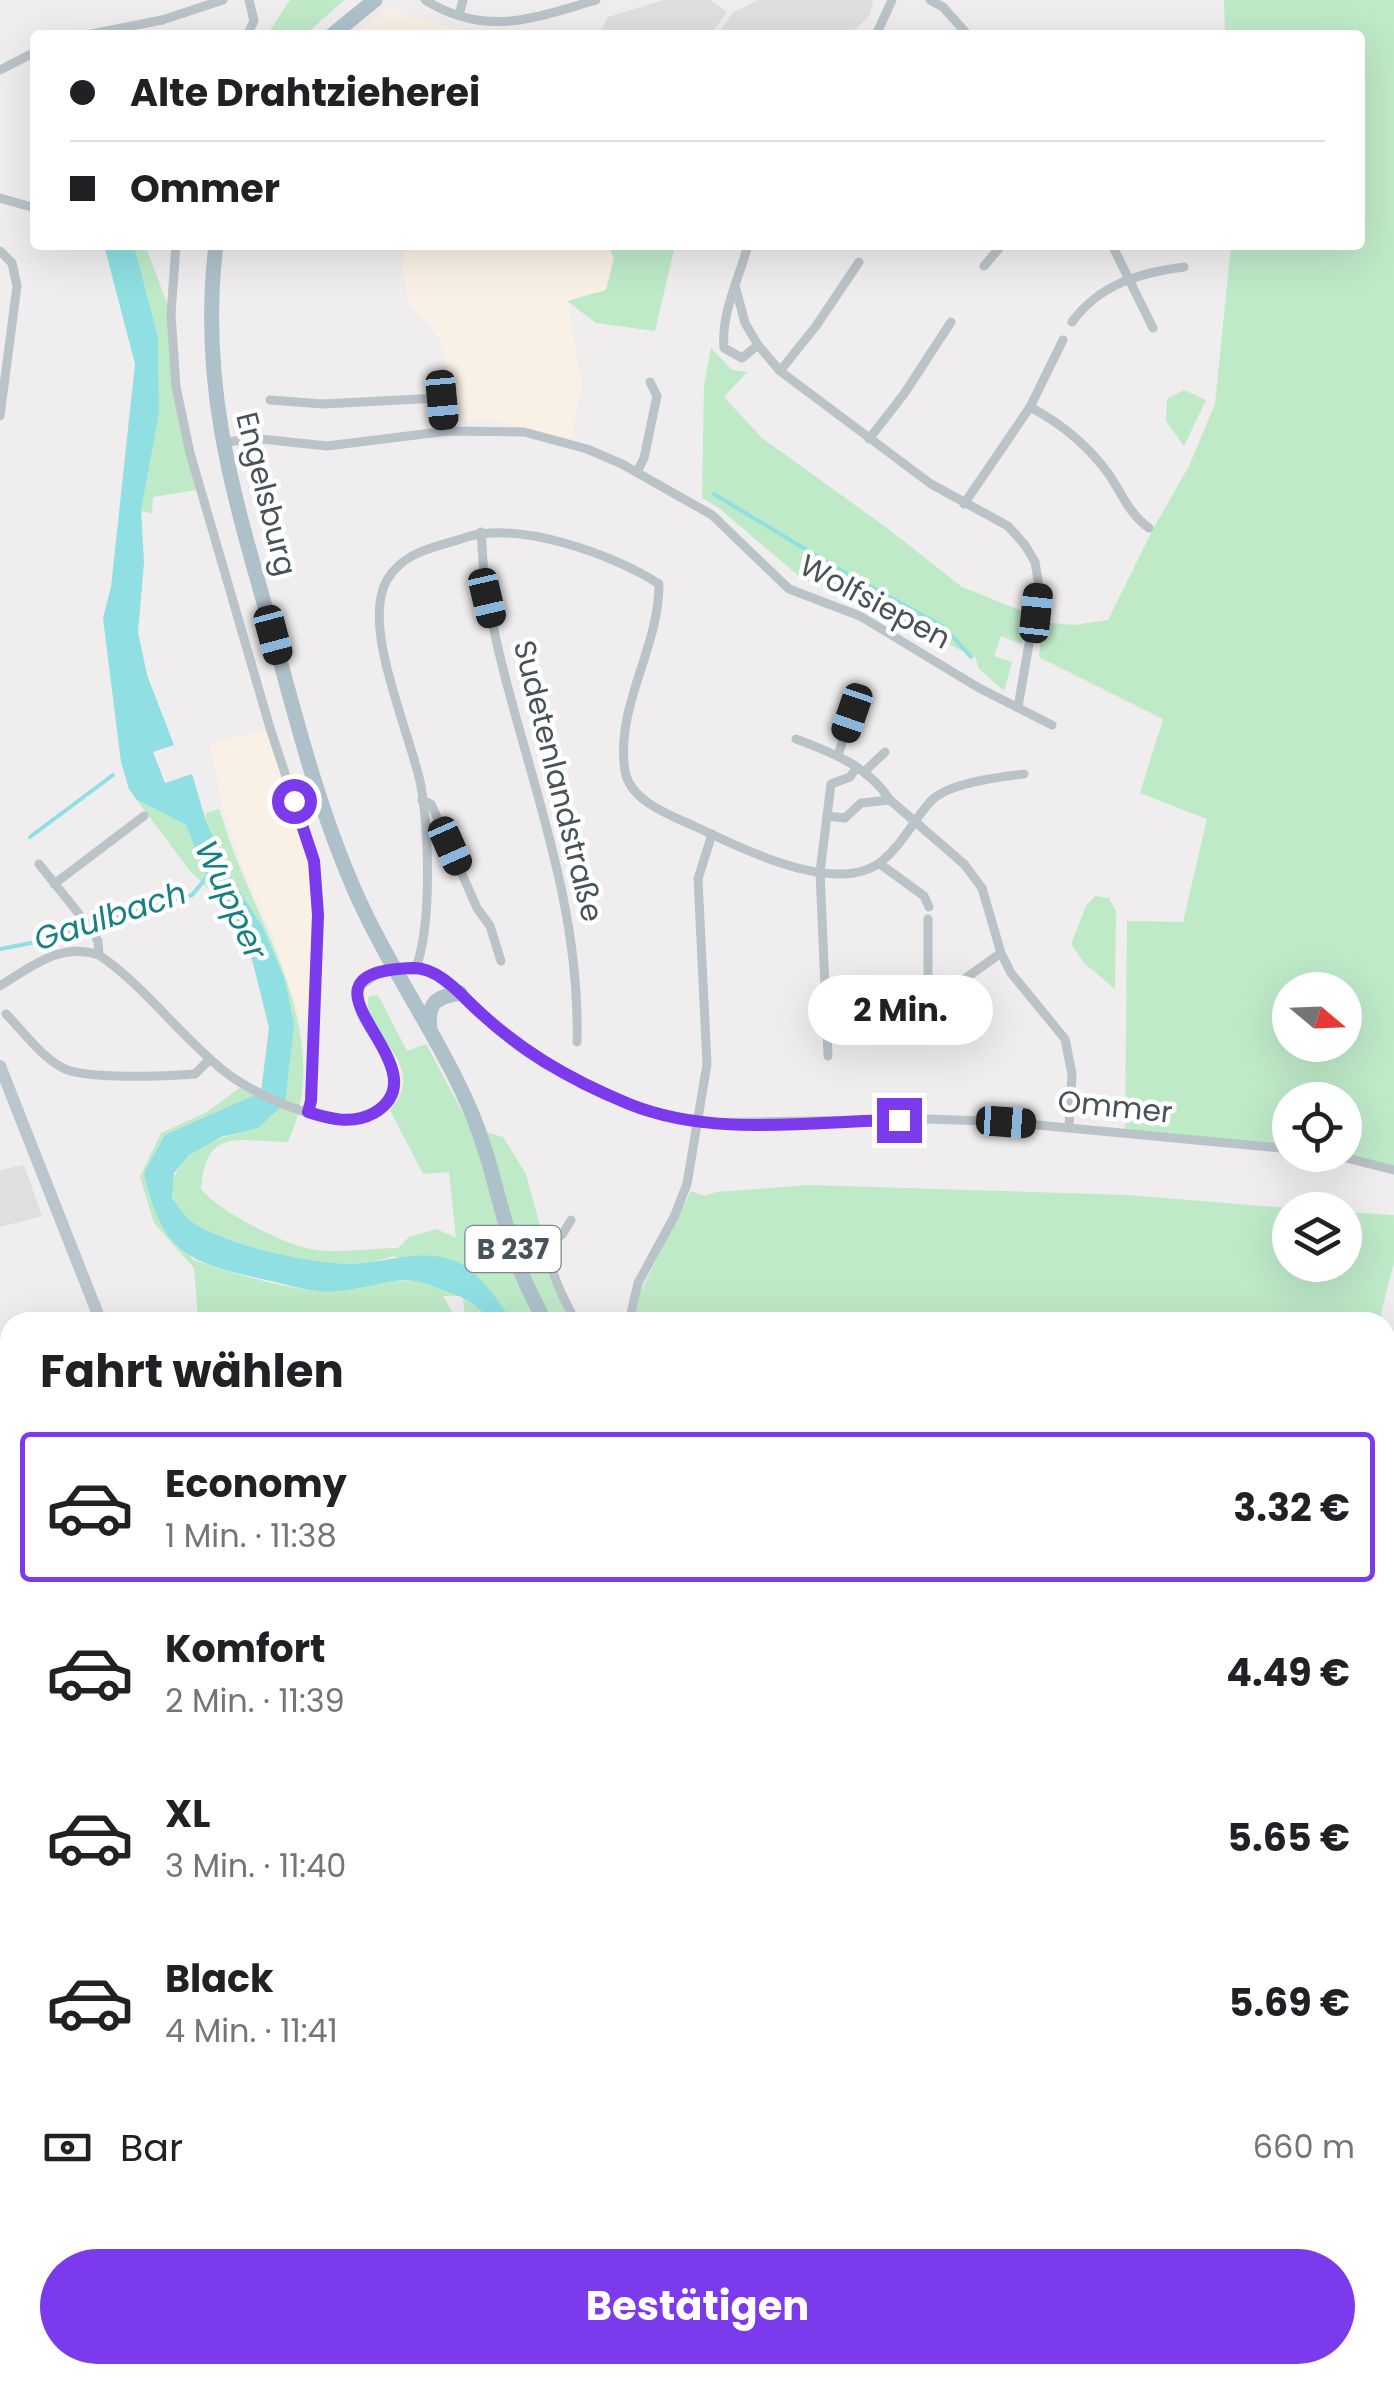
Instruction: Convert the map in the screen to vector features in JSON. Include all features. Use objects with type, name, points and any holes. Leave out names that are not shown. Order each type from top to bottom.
[{"type":"main road","points":[[338,30],[375,0]]},
{"type":"main road","name":"Engelsburg","points":[[216,250],[211,355],[223,443],[314,778],[388,972]]},
{"type":"main road","name":"B 237","points":[[388,972],[430,1034],[470,1108],[518,1266],[540,1312]]},
{"type":"main road","points":[[430,1034],[428,1014],[432,1002],[460,993]]},
{"type":"main road","points":[[0,1066],[97,1312]]},
{"type":"street","points":[[110,30],[162,20],[223,0]]},
{"type":"street","points":[[249,0],[254,22],[250,30]]},
{"type":"street","points":[[425,0],[458,16],[492,23],[518,22],[596,0]]},
{"type":"street","points":[[458,16],[463,0]]},
{"type":"street","points":[[878,30],[892,0]]},
{"type":"street","points":[[930,0],[943,7],[964,30]]},
{"type":"street","points":[[943,7],[954,0]]},
{"type":"street","points":[[0,70],[30,55]]},
{"type":"street","points":[[0,198],[30,207]]},
{"type":"street","points":[[176,250],[171,314],[176,387],[190,453],[314,861],[318,915],[308,1112]]},
{"type":"street","points":[[747,250],[723,328],[724,348],[742,358],[758,346]]},
{"type":"street","points":[[984,266],[998,250]]},
{"type":"street","points":[[1115,250],[1153,328]]},
{"type":"street","points":[[0,251],[12,263],[17,286],[0,416]]},
{"type":"street","points":[[780,371],[860,262]]},
{"type":"street","points":[[1072,322],[1106,289],[1130,278],[1184,267]]},
{"type":"street","points":[[736,288],[745,322],[758,346],[780,371],[869,439],[964,504],[1018,534],[1035,562],[1038,600],[1018,707]]},
{"type":"street","points":[[869,439],[904,394],[950,322]]},
{"type":"street","points":[[964,504],[1030,408],[1062,340]]},
{"type":"street","points":[[637,472],[644,458],[657,396],[650,382]]},
{"type":"street","points":[[270,400],[324,404],[439,398],[445,431]]},
{"type":"street","points":[[1030,408],[1068,430],[1091,453],[1134,515],[1148,528]]},
{"type":"street","name":"Wolfsiepen","points":[[223,443],[252,438],[327,446],[445,431],[524,432],[588,449],[712,515],[789,589],[860,616],[979,688],[1052,725]]},
{"type":"street","points":[[0,986],[60,952],[73,950],[99,956],[227,1074],[294,1108],[336,1120],[358,1120],[380,1109],[393,1092],[396,1079],[391,1062],[358,1008],[361,985],[388,972],[416,968],[426,903],[422,800],[412,748],[381,644],[378,606],[384,584],[398,564],[418,551],[482,532],[550,540],[623,566],[659,584],[658,610],[624,732],[626,778],[636,793],[658,810],[788,866],[848,874],[880,864],[933,797],[965,785],[1024,774]]},
{"type":"street","name":"Sudetenlandstraße","points":[[482,532],[487,598],[571,930],[578,994],[576,1042]]},
{"type":"street","points":[[838,754],[852,713]]},
{"type":"street","points":[[796,740],[838,754],[861,769],[890,800],[964,864],[982,888],[1001,953],[1011,972],[1051,1018],[1069,1046],[1069,1127]]},
{"type":"street","points":[[828,1056],[820,872],[831,784],[850,777],[885,752]]},
{"type":"street","points":[[422,800],[431,804],[477,908],[490,926],[501,961]]},
{"type":"street","points":[[826,816],[845,818],[861,803],[890,800]]},
{"type":"street","points":[[54,884],[144,816]]},
{"type":"street","points":[[631,1312],[638,1283],[682,1199],[705,1089],[698,880],[712,834]]},
{"type":"street","points":[[39,864],[92,929],[99,956]]},
{"type":"street","points":[[880,864],[924,896],[929,907]]},
{"type":"street","points":[[928,919],[928,1004],[1001,953]]},
{"type":"street","name":"Ommer","points":[[416,968],[442,978],[498,1029],[546,1065],[630,1104],[696,1123],[931,1119],[1069,1127],[1272,1147]]},
{"type":"street","points":[[6,1014],[44,1053],[70,1070],[195,1074],[210,1059]]},
{"type":"street","points":[[1362,1160],[1394,1170]]},
{"type":"street","points":[[571,1220],[562,1235],[551,1240],[548,1256],[571,1312]]},
{"type":"shaded area","points":[[663,0],[710,0],[727,12],[714,30],[601,30],[608,17]]},
{"type":"shaded area","points":[[758,0],[873,0],[870,14],[855,30],[721,30],[732,13]]},
{"type":"shaded area","points":[[390,8],[460,30],[358,30]]},
{"type":"shaded area","points":[[405,250],[610,250],[614,259],[606,290],[567,301],[582,386],[571,439],[488,419],[450,421],[446,361],[438,337],[409,303],[402,266]]},
{"type":"shaded area","points":[[270,728],[312,861],[311,991],[306,1021],[301,1021],[272,933],[242,866],[222,804],[210,744]]},
{"type":"shaded area","points":[[24,1165],[42,1216],[0,1227],[0,1170]]},
{"type":"green space","points":[[290,0],[344,0],[311,30],[270,30]]},
{"type":"green space","points":[[1224,0],[1394,0],[1394,1170],[1362,1160],[1362,1082],[1272,1082],[1272,1147],[1125,1134],[1127,921],[1183,922],[1207,819],[1140,793],[1163,719],[1039,657],[1042,622],[1074,625],[1108,620],[1189,466],[1215,404],[1230,250],[1365,250],[1365,30],[1225,30]]},
{"type":"green space","points":[[135,250],[147,250],[171,314],[176,387],[196,490],[153,497],[152,513],[141,511],[159,413],[158,337]]},
{"type":"green space","points":[[610,250],[674,250],[655,331],[596,323],[567,301],[606,290],[614,258]]},
{"type":"green space","points":[[711,348],[732,370],[747,372],[724,397],[762,438],[962,587],[1030,614],[1021,644],[1001,636],[994,656],[1012,662],[1004,691],[979,669],[975,657],[870,606],[801,578],[702,498],[704,385]]},
{"type":"green space","points":[[1184,390],[1206,400],[1184,446],[1166,421],[1167,399]]},
{"type":"green space","points":[[136,799],[186,825],[213,893],[190,871]]},
{"type":"green space","points":[[219,809],[282,968],[301,1037],[303,1072],[299,1107],[288,1142],[241,1140],[218,1146],[204,1169],[201,1189],[252,1225],[311,1249],[398,1248],[409,1237],[437,1229],[456,1238],[449,1172],[423,1174],[390,1110],[401,1093],[403,1077],[369,1010],[369,996],[378,995],[407,1051],[426,1044],[471,1128],[503,1137],[526,1174],[548,1256],[572,1312],[464,1312],[463,1296],[468,1298],[394,1256],[346,1264],[275,1253],[207,1231],[178,1208],[172,1191],[175,1176],[191,1154],[216,1140],[258,1128],[284,977],[262,926],[231,877],[206,813]]},
{"type":"green space","points":[[1095,896],[1109,898],[1116,911],[1115,989],[1085,964],[1071,944],[1086,906]]},
{"type":"green space","points":[[245,1084],[261,1092],[204,1118],[144,1173],[193,1260],[307,1290],[422,1282],[459,1296],[443,1296],[452,1312],[198,1312],[194,1268],[154,1223],[140,1177],[161,1133],[207,1112]]},
{"type":"green space","points":[[810,1185],[1128,1195],[1272,1207],[1272,1282],[1362,1282],[1362,1213],[1394,1215],[1394,1263],[1381,1312],[636,1312],[640,1292],[691,1191],[705,1196]]},
{"type":"water","name":"Wupper","points":[[105,250],[135,250],[158,337],[159,413],[141,511],[144,562],[138,632],[147,675],[174,745],[153,752],[165,783],[192,774],[206,821],[231,877],[262,926],[284,977],[294,1024],[285,1103],[258,1128],[221,1137],[189,1155],[174,1173],[172,1198],[189,1220],[207,1231],[275,1253],[346,1264],[420,1256],[455,1261],[480,1279],[505,1312],[482,1312],[466,1300],[415,1281],[319,1291],[233,1272],[194,1258],[180,1248],[159,1219],[144,1173],[165,1135],[261,1092],[269,1028],[241,932],[213,893],[186,825],[136,799],[121,762],[103,618],[111,587],[135,364]]},
{"type":"waterway","points":[[714,494],[944,627],[971,657]]},
{"type":"waterway","points":[[30,837],[113,775]]},
{"type":"waterway","name":"Gaulbach","points":[[0,949],[62,937],[78,928],[192,895],[208,876]]},
{"type":"route","points":[[294,801],[314,861],[318,915],[308,1112],[351,1120],[365,1117],[388,1101],[396,1079],[394,1069],[358,1008],[357,996],[361,985],[380,972],[416,968],[450,984],[518,1046],[546,1065],[668,1117],[721,1124],[899,1120]]}]
